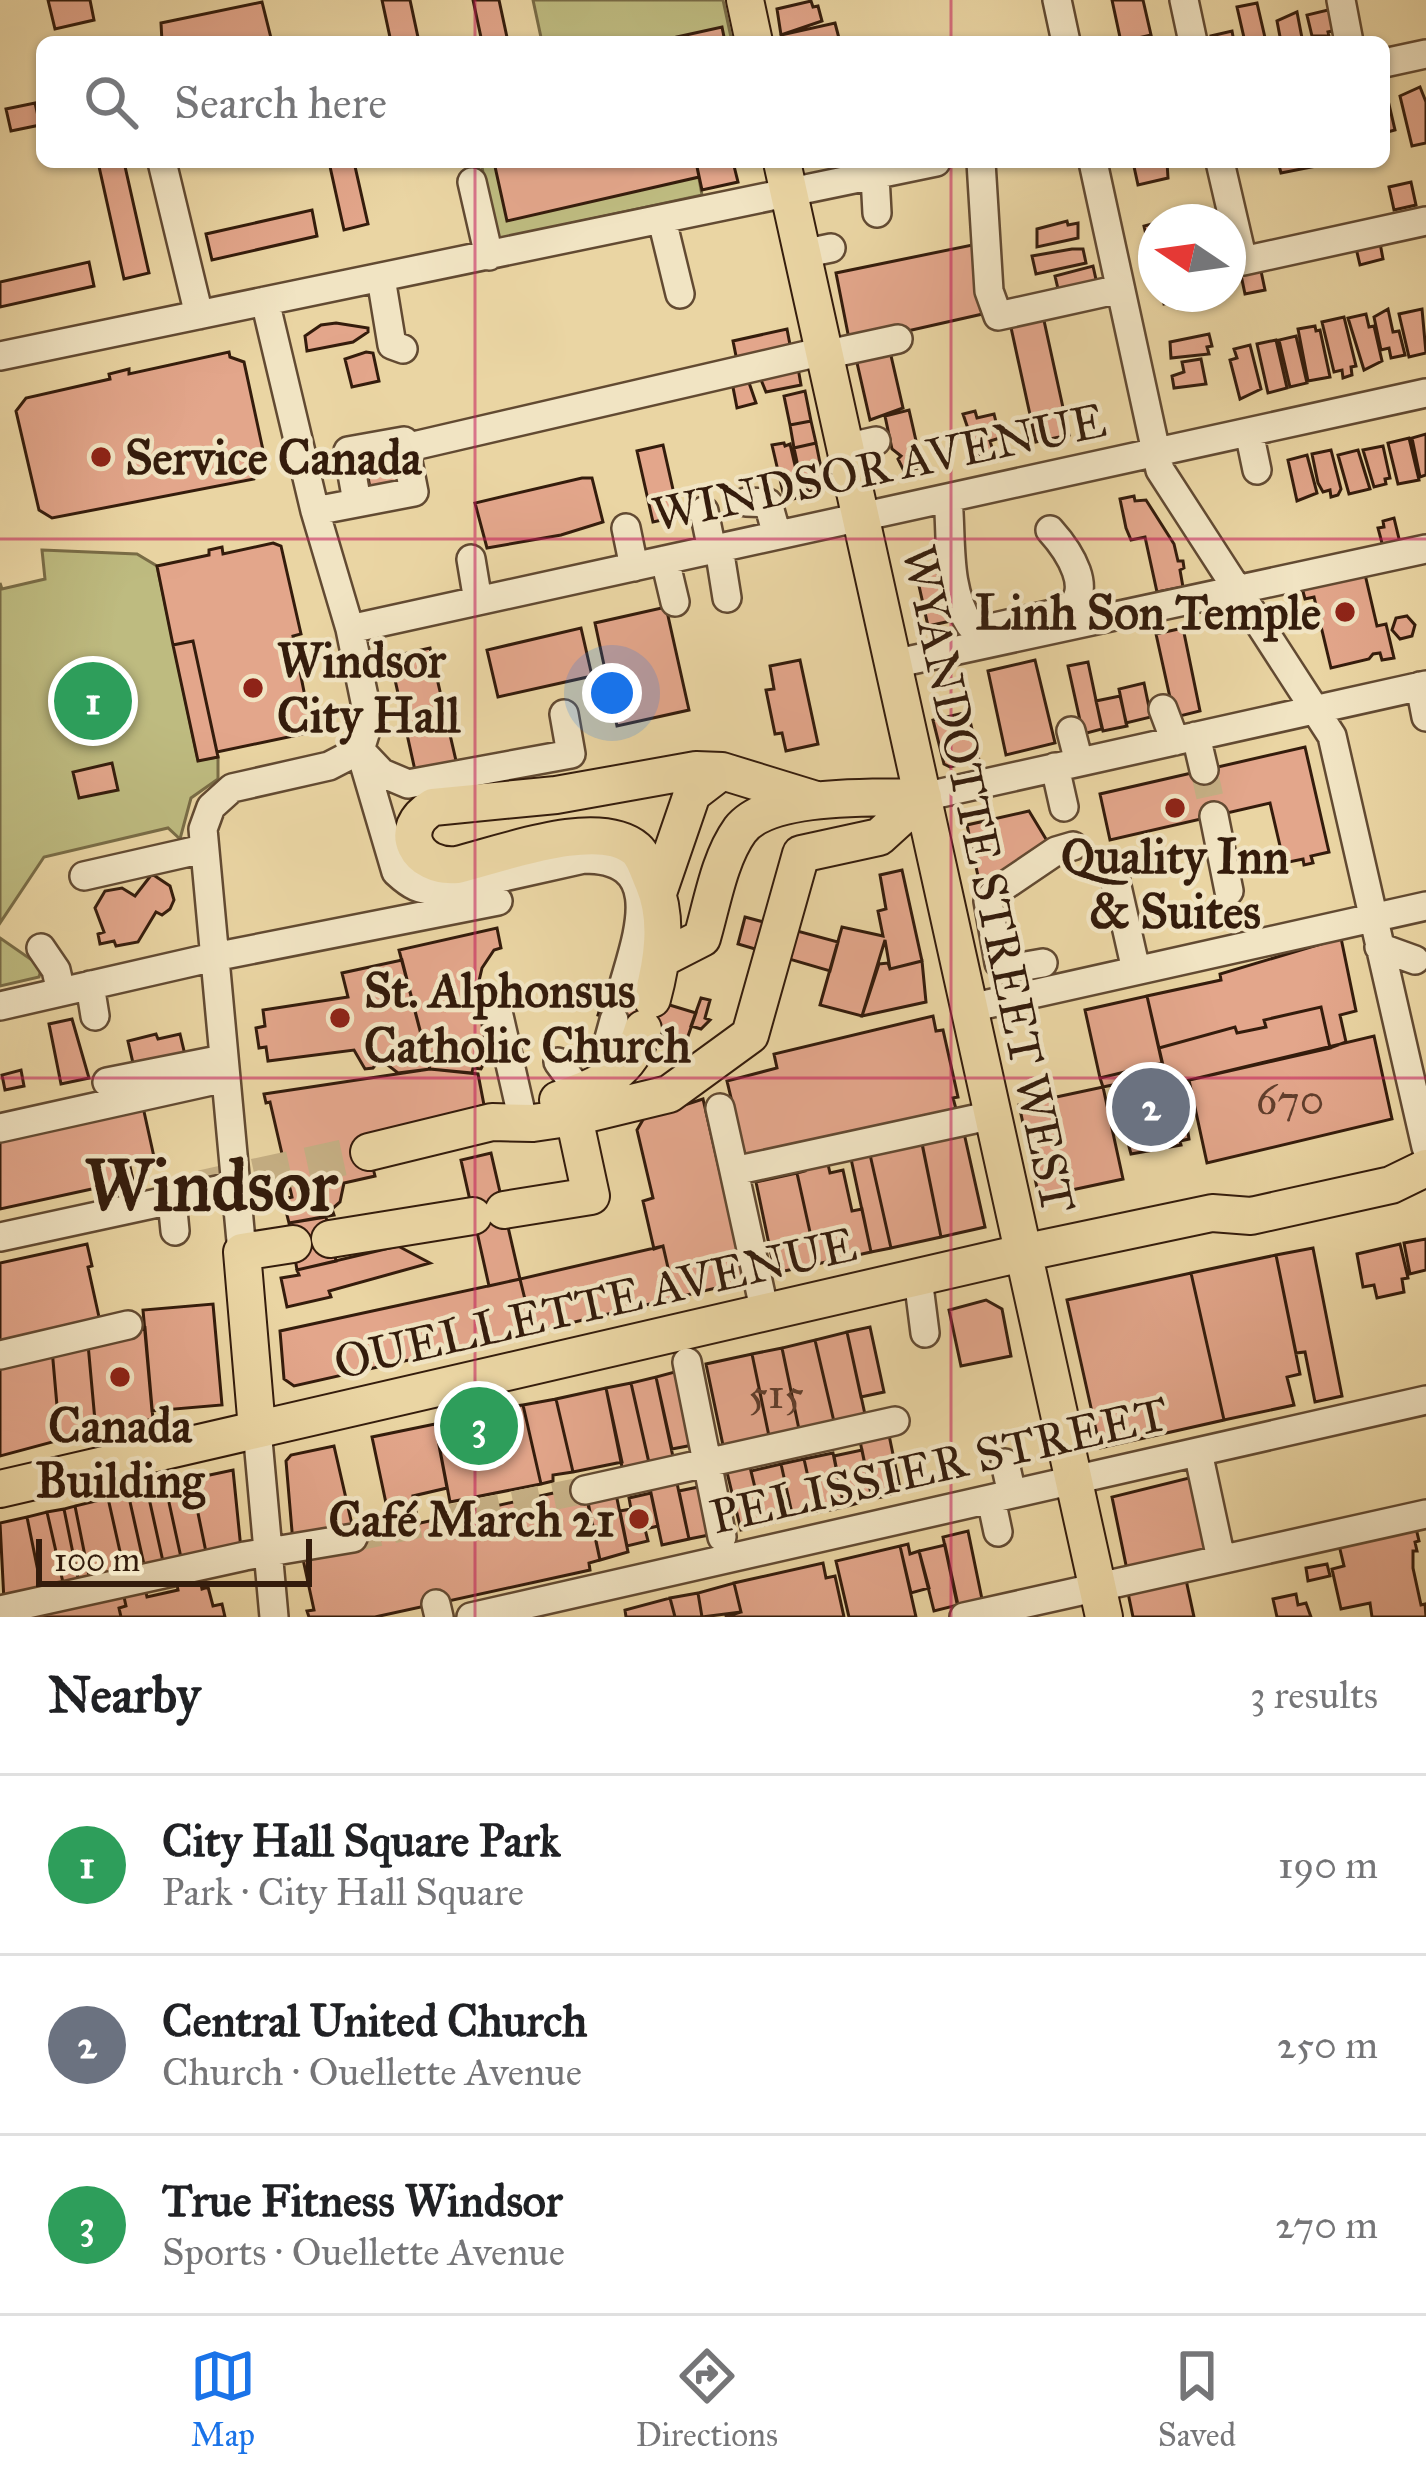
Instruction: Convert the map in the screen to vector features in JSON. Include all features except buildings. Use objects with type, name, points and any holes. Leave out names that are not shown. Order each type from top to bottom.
[{"type":"main road","points":[[745,0],[753,36]]},
{"type":"main road","name":"WYANDOTTE STREET WEST","points":[[785,178],[817,251],[824,353],[861,445],[860,517],[1101,1602]]},
{"type":"main road","points":[[663,958],[658,893],[639,851],[614,837],[584,835],[446,866],[420,853],[414,840],[416,822],[433,807],[556,795],[680,771],[722,771],[813,799]]},
{"type":"main road","points":[[658,893],[692,794],[722,771]]},
{"type":"main road","points":[[577,1105],[615,1076],[635,1053],[633,1010],[663,958],[702,938],[730,848],[751,818],[813,799],[922,797]]},
{"type":"main road","points":[[369,1152],[507,1117],[669,1094],[750,1035],[801,854],[879,837],[922,797]]},
{"type":"main road","points":[[330,1239],[591,1196],[577,1105]]},
{"type":"main road","name":"OUELLETTE AVENUE","points":[[0,1490],[1022,1253],[1212,1214],[1248,1195],[1423,1162]]},
{"type":"main road","points":[[257,1429],[242,1252],[293,1244]]},
{"type":"street","points":[[1056,33],[1057,0]]},
{"type":"street","points":[[1184,0],[1192,36]]},
{"type":"street","points":[[1341,0],[1348,36]]},
{"type":"street","points":[[1390,62],[1426,54]]},
{"type":"street","points":[[164,168],[199,315]]},
{"type":"street","points":[[981,168],[989,291],[998,316],[1120,289]]},
{"type":"street","points":[[1094,168],[1160,470],[1332,736],[1423,1162]]},
{"type":"street","points":[[1221,168],[1243,261],[1426,221]]},
{"type":"street","points":[[1,361],[656,221],[785,178],[877,171],[878,213]]},
{"type":"street","points":[[472,182],[489,256]]},
{"type":"street","points":[[656,221],[674,296]]},
{"type":"street","points":[[265,302],[315,511],[350,628],[369,721],[360,750],[396,872],[423,891],[441,891],[584,859],[602,859],[628,870],[640,890],[633,1010]]},
{"type":"street","points":[[405,448],[898,339]]},
{"type":"street","name":"WINDSOR AVENUE","points":[[350,628],[445,620],[478,601],[860,517],[941,490],[1039,478],[1426,393]]},
{"type":"street","points":[[1249,432],[1256,470]]},
{"type":"street","points":[[315,511],[414,492],[404,441],[347,451],[357,502]]},
{"type":"street","points":[[1039,478],[1061,577]]},
{"type":"street","points":[[941,490],[961,611],[970,625],[986,629],[1076,605],[1080,595],[1072,554],[1050,530]]},
{"type":"street","points":[[746,502],[768,503],[777,535]]},
{"type":"street","points":[[704,511],[727,598]]},
{"type":"street","points":[[626,529],[634,566]]},
{"type":"street","points":[[893,664],[1426,549]]},
{"type":"street","points":[[471,559],[478,601]]},
{"type":"street","points":[[665,560],[675,602]]},
{"type":"street","points":[[922,797],[995,768],[1067,765],[1423,686],[1426,717]]},
{"type":"street","points":[[1162,709],[1204,770]]},
{"type":"street","points":[[360,750],[382,773],[408,784],[572,754],[564,714]]},
{"type":"street","points":[[1064,807],[1071,731]]},
{"type":"street","points":[[242,1252],[203,829],[211,807],[232,788],[329,766],[360,750]]},
{"type":"street","points":[[1210,853],[1226,897],[1214,816]]},
{"type":"street","points":[[1031,966],[1012,962],[1003,930],[988,917],[988,902],[994,892],[1056,851],[1073,846]]},
{"type":"street","points":[[84,876],[203,849]]},
{"type":"street","points":[[1114,873],[1136,970]]},
{"type":"street","points":[[20,1031],[8,1004],[214,957],[499,901]]},
{"type":"street","points":[[970,1008],[1426,906]]},
{"type":"street","points":[[1379,947],[1415,960]]},
{"type":"street","points":[[41,948],[56,970],[61,992]]},
{"type":"street","points":[[90,985],[95,1016]]},
{"type":"street","points":[[496,1007],[507,1117]]},
{"type":"street","points":[[558,1062],[577,1105]]},
{"type":"street","points":[[107,1082],[224,1068]]},
{"type":"street","points":[[0,1127],[224,1068]]},
{"type":"street","points":[[720,1108],[765,1313]]},
{"type":"street","points":[[734,1171],[993,1115]]},
{"type":"street","points":[[0,1238],[236,1186]]},
{"type":"street","points":[[172,1200],[175,1232]]},
{"type":"street","points":[[121,1211],[123,1241]]},
{"type":"street","points":[[918,1278],[925,1333]]},
{"type":"street","points":[[0,1355],[128,1325]]},
{"type":"street","points":[[687,1362],[722,1537]]},
{"type":"street","name":"PELISSIER STREET","points":[[470,1610],[574,1583],[916,1516],[1198,1452],[1414,1394]]},
{"type":"street","points":[[585,1490],[895,1421]]},
{"type":"street","points":[[257,1429],[274,1617]]},
{"type":"street","points":[[1198,1452],[1221,1559]]},
{"type":"street","points":[[989,1499],[1005,1463]]},
{"type":"street","points":[[958,1475],[989,1499],[998,1532]]},
{"type":"street","points":[[910,1487],[916,1516]]},
{"type":"street","points":[[964,1617],[1101,1602],[1221,1559],[1426,1514]]},
{"type":"street","points":[[0,1610],[353,1538]]},
{"type":"shaded area","points":[[533,0],[723,0],[731,36],[541,36]]},
{"type":"shaded area","points":[[482,168],[697,168],[702,195],[499,239]]},
{"type":"shaded area","points":[[42,550],[137,554],[157,566],[198,760],[218,757],[218,779],[191,798],[180,839],[168,828],[44,857],[0,923],[0,583],[2,589],[45,579]]},
{"type":"shaded area","points":[[0,938],[42,967],[39,977],[0,986]]},
{"type":"tunnel","points":[[1204,770],[1214,816]]},
{"type":"tunnel","points":[[202,1188],[369,1152]]},
{"type":"tunnel","points":[[353,1538],[585,1490]]},
{"type":"place","name":"Service Canada","points":[[101,457]]},
{"type":"place","name":"Linh Son Temple","points":[[1345,612]]},
{"type":"place","name":"Windsor City Hall","points":[[253,688]]},
{"type":"place","name":"City Hall Square Park","points":[[93,701]]},
{"type":"place","name":"Quality Inn & Suites","points":[[1175,808]]},
{"type":"place","name":"St. Alphonsus Catholic Church","points":[[340,1018]]},
{"type":"place","name":"Central United Church","points":[[1151,1107]]},
{"type":"place","name":"Canada Building","points":[[120,1377]]},
{"type":"place","name":"True Fitness Windsor","points":[[479,1426]]},
{"type":"place","name":"Café March 21","points":[[639,1519]]},
{"type":"district","name":"Windsor","points":[[211,1186]]}]
